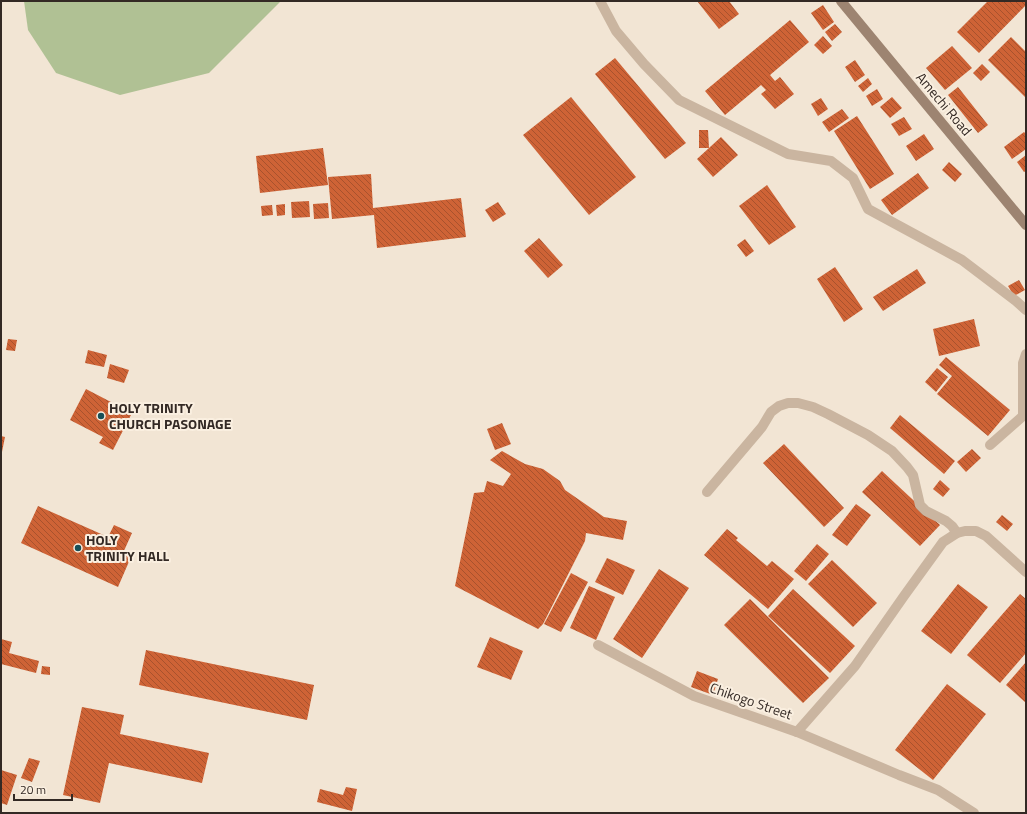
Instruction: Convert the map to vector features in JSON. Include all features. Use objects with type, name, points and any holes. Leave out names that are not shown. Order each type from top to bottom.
[{"type":"main road","name":"Amechi Road","points":[[841,1],[1026,225]]},
{"type":"street","points":[[600,1],[616,31],[644,64],[680,100],[788,154],[831,161],[853,178],[868,209],[962,260],[1026,310]]},
{"type":"street","points":[[990,445],[1024,416],[1022,363],[1026,354]]},
{"type":"street","points":[[707,492],[762,427],[771,412],[779,406],[788,403],[798,403],[813,407],[828,414],[868,435],[892,451],[914,475],[920,505],[926,511],[946,521],[957,533]]},
{"type":"street","points":[[797,732],[854,666],[942,542],[957,533],[976,531],[986,536],[1026,572]]},
{"type":"street","name":"Chikogo Street","points":[[598,645],[694,696],[797,732],[938,790],[974,813]]},
{"type":"green space","points":[[24,1],[281,1],[209,73],[120,95],[56,73],[28,30]]},
{"type":"building","points":[[697,1],[729,1],[739,14],[719,29]]},
{"type":"building","points":[[988,1],[1026,1],[1026,5],[979,53],[957,32]]},
{"type":"building","points":[[823,5],[834,22],[823,30],[811,13]]},
{"type":"building","points":[[790,20],[809,42],[770,75],[775,81],[780,77],[794,94],[775,109],[761,94],[766,90],[761,85],[725,115],[705,91]]},
{"type":"building","points":[[835,24],[842,32],[832,41],[825,32]]},
{"type":"building","points":[[823,36],[832,46],[823,54],[814,45]]},
{"type":"building","points":[[1011,37],[1026,52],[1026,98],[988,60]]},
{"type":"building","points":[[952,46],[972,68],[945,90],[926,68]]},
{"type":"building","points":[[615,58],[686,143],[665,159],[595,74]]},
{"type":"building","points":[[855,60],[865,75],[855,82],[845,67]]},
{"type":"building","points":[[982,64],[990,72],[981,81],[973,73]]},
{"type":"building","points":[[868,78],[872,84],[863,92],[858,86]]},
{"type":"building","points":[[958,87],[988,125],[978,133],[948,95]]},
{"type":"building","points":[[877,89],[883,99],[872,106],[866,96]]},
{"type":"building","points":[[571,97],[636,177],[589,215],[523,135]]},
{"type":"building","points":[[892,97],[902,108],[890,118],[880,107]]},
{"type":"building","points":[[821,98],[828,109],[818,116],[811,104]]},
{"type":"building","points":[[842,109],[849,118],[829,132],[822,122]]},
{"type":"building","points":[[857,116],[894,174],[870,189],[834,131]]},
{"type":"building","points":[[904,117],[912,129],[899,136],[891,124]]},
{"type":"building","points":[[699,130],[708,130],[709,148],[699,148]]},
{"type":"building","points":[[1024,132],[1026,134],[1026,149],[1012,159],[1004,147]]},
{"type":"building","points":[[924,134],[934,149],[916,161],[906,146]]},
{"type":"building","points":[[721,137],[738,155],[713,177],[697,159]]},
{"type":"building","points":[[323,148],[328,185],[260,193],[256,156]]},
{"type":"building","points":[[1026,155],[1026,171],[1024,172],[1017,162]]},
{"type":"building","points":[[949,162],[962,174],[955,182],[942,170]]},
{"type":"building","points":[[918,173],[929,188],[892,215],[881,200]]},
{"type":"building","points":[[371,174],[373,208],[461,198],[466,237],[377,248],[374,215],[332,219],[328,177]]},
{"type":"building","points":[[767,185],[796,227],[769,245],[739,206]]},
{"type":"building","points":[[309,201],[310,217],[292,218],[291,202]]},
{"type":"building","points":[[498,202],[506,214],[493,222],[485,210]]},
{"type":"building","points":[[328,203],[329,218],[314,219],[313,204]]},
{"type":"building","points":[[285,204],[285,215],[277,216],[276,205]]},
{"type":"building","points":[[272,205],[273,215],[262,216],[261,206]]},
{"type":"building","points":[[539,238],[563,265],[548,278],[524,251]]},
{"type":"building","points":[[745,239],[754,251],[746,257],[737,245]]},
{"type":"building","points":[[835,267],[863,309],[844,322],[817,279]]},
{"type":"building","points":[[917,269],[926,283],[883,311],[873,297]]},
{"type":"building","points":[[1019,280],[1025,290],[1014,296],[1008,286]]},
{"type":"building","points":[[974,319],[980,346],[939,356],[933,329]]},
{"type":"building","points":[[8,339],[17,340],[15,351],[6,350]]},
{"type":"building","points":[[88,350],[107,355],[104,367],[85,363]]},
{"type":"building","points":[[946,357],[1010,410],[988,436],[937,394],[952,376],[939,365]]},
{"type":"building","points":[[110,364],[129,370],[124,383],[107,378]]},
{"type":"building","points":[[937,368],[948,377],[936,392],[925,382]]},
{"type":"building","name":"HOLY TRINITY CHURCH PASONAGE","points":[[86,389],[132,413],[113,450],[99,443],[103,437],[70,420]]},
{"type":"building","points":[[900,415],[955,461],[944,474],[890,428]]},
{"type":"building","points":[[502,423],[511,444],[495,450],[487,429]]},
{"type":"building","points":[[1,436],[5,437],[2,452],[1,452]]},
{"type":"building","points":[[784,444],[844,508],[824,527],[763,463]]},
{"type":"building","points":[[972,449],[981,458],[966,472],[957,462]]},
{"type":"building","points":[[502,451],[525,464],[543,469],[560,481],[565,490],[604,517],[627,521],[623,540],[586,533],[585,541],[543,624],[538,629],[455,586],[474,493],[484,492],[487,481],[503,486],[511,474],[490,460]]},
{"type":"building","points":[[882,471],[940,525],[920,546],[862,492]]},
{"type":"building","points":[[940,480],[950,489],[943,497],[933,489]]},
{"type":"building","points":[[856,504],[871,515],[847,546],[832,535]]},
{"type":"building","name":"HOLY TRINITY HALL","points":[[38,506],[108,537],[114,525],[132,533],[123,553],[131,557],[118,587],[21,543]]},
{"type":"building","points":[[1002,515],[1013,524],[1007,531],[996,522]]},
{"type":"building","points":[[727,529],[738,538],[736,540],[767,566],[772,561],[794,579],[768,609],[704,555]]},
{"type":"building","points":[[817,544],[829,554],[806,581],[794,571]]},
{"type":"building","points":[[607,558],[635,570],[623,595],[595,582]]},
{"type":"building","points":[[832,560],[877,603],[853,627],[808,584]]},
{"type":"building","points":[[659,569],[689,588],[642,658],[613,639]]},
{"type":"building","points":[[571,573],[588,582],[561,632],[544,624]]},
{"type":"building","points":[[958,584],[988,607],[951,654],[921,631]]},
{"type":"building","points":[[589,586],[615,597],[596,640],[570,628]]},
{"type":"building","points":[[793,589],[855,646],[830,673],[768,616]]},
{"type":"building","points":[[1020,594],[1026,599],[1026,653],[1000,683],[967,655]]},
{"type":"building","points":[[750,599],[829,678],[803,703],[724,625]]},
{"type":"building","points":[[490,637],[523,651],[511,680],[477,667]]},
{"type":"building","points":[[1,639],[12,642],[9,653],[39,661],[36,673],[1,664]]},
{"type":"building","points":[[146,650],[314,685],[307,720],[139,685]]},
{"type":"building","points":[[1026,662],[1026,703],[1006,685]]},
{"type":"building","points":[[42,666],[50,667],[50,675],[41,674]]},
{"type":"building","points":[[697,671],[718,679],[713,695],[691,687]]},
{"type":"building","points":[[947,684],[986,714],[933,780],[895,750]]},
{"type":"building","points":[[82,707],[124,715],[120,734],[209,753],[202,783],[109,763],[100,803],[63,795]]},
{"type":"building","points":[[29,758],[40,761],[32,782],[21,778]]},
{"type":"building","points":[[1,770],[17,775],[7,805],[1,803]]},
{"type":"building","points":[[346,787],[357,789],[352,811],[317,802],[320,789],[343,795]]},
{"type":"place","name":"HOLY TRINITY CHURCH PASONAGE","points":[[101,416]]},
{"type":"place","name":"HOLY TRINITY HALL","points":[[78,548]]}]
